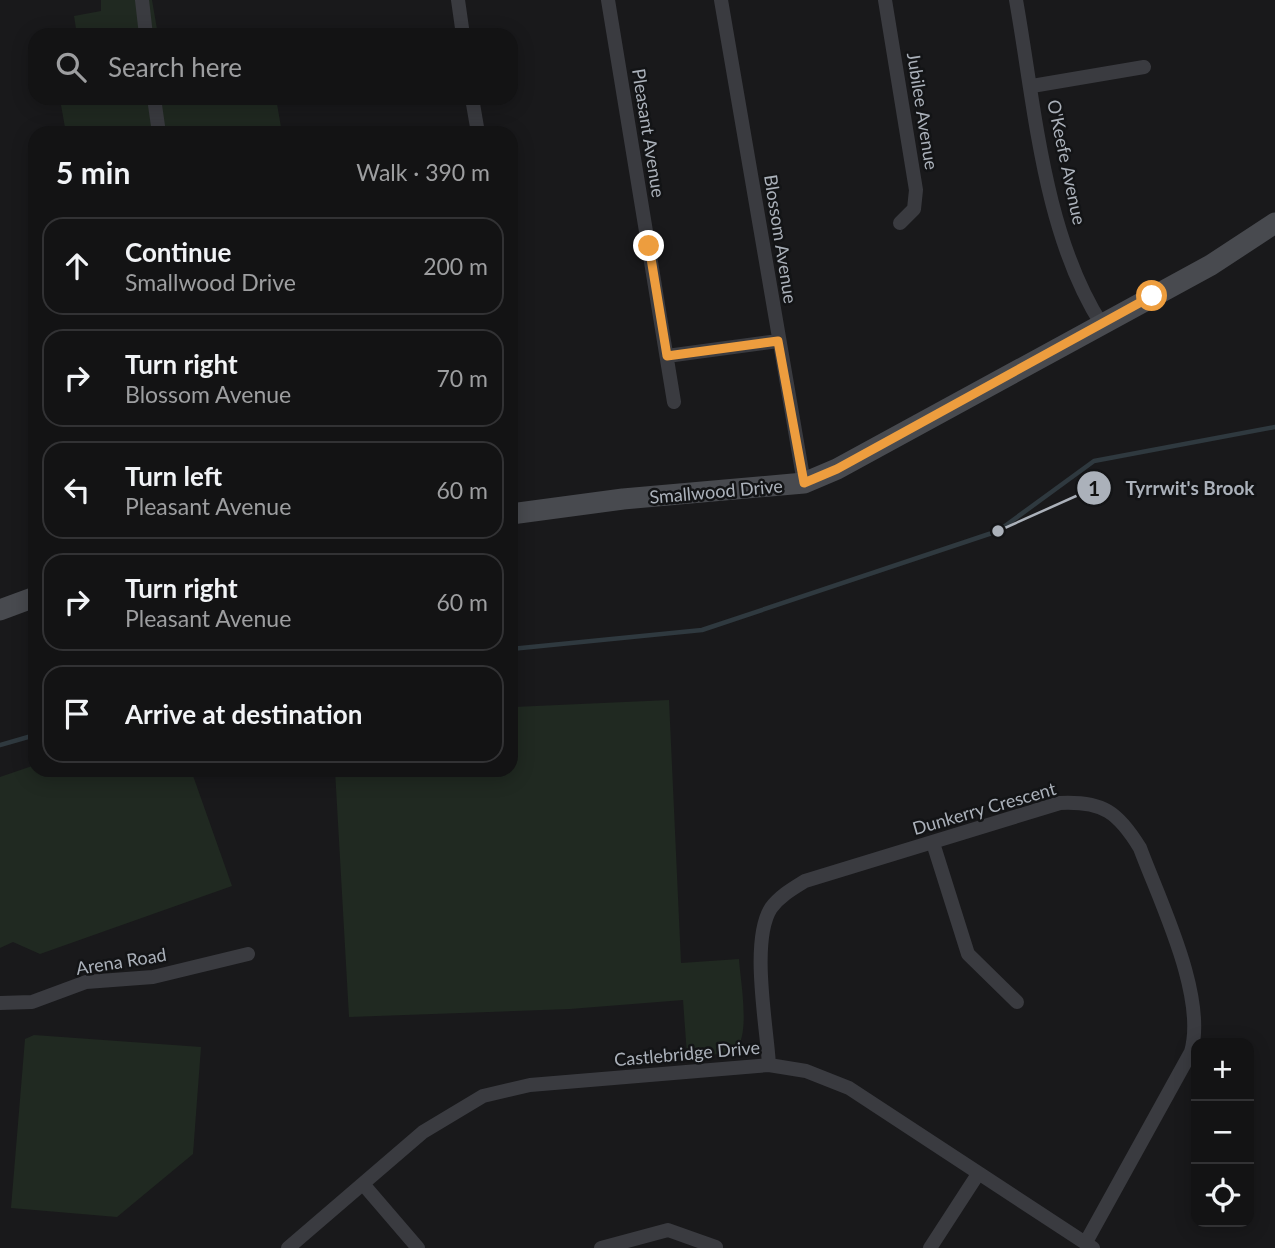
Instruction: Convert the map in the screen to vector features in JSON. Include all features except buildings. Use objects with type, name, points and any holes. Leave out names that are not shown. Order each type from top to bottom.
[{"type":"street","points":[[142,0],[145,28]]},
{"type":"street","points":[[458,0],[462,28]]},
{"type":"street","name":"Pleasant Avenue","points":[[608,0],[674,402]]},
{"type":"street","name":"Blossom Avenue","points":[[721,0],[804,483]]},
{"type":"street","name":"Jubilee Avenue","points":[[885,0],[916,190],[914,209],[900,223]]},
{"type":"street","name":"O'Keefe Avenue","points":[[1016,0],[1052,198],[1068,255],[1102,325]]},
{"type":"street","points":[[1031,86],[1144,66]]},
{"type":"street","points":[[155,105],[158,126]]},
{"type":"street","points":[[473,105],[477,126]]},
{"type":"street","name":"Smallwood Drive","points":[[518,513],[622,499],[804,483],[837,469],[1211,265],[1275,223]]},
{"type":"street","points":[[667,356],[778,341]]},
{"type":"street","points":[[0,610],[28,600]]},
{"type":"street","name":"Dunkerry Crescent","points":[[769,1065],[761,957],[763,933],[771,909],[784,894],[804,881],[1060,803],[1083,802],[1107,808],[1128,827],[1140,848],[1191,990],[1195,1038],[1191,1052],[1090,1245]]},
{"type":"street","points":[[933,843],[968,954],[1017,1002]]},
{"type":"street","name":"Arena Road","points":[[0,1003],[32,1002],[86,982],[153,977],[248,954]]},
{"type":"street","name":"Castlebridge Drive","points":[[288,1248],[423,1132],[482,1096],[530,1085],[769,1065],[806,1071],[849,1088],[1090,1245]]},
{"type":"street","points":[[930,1248],[978,1174]]},
{"type":"street","points":[[363,1184],[418,1248]]},
{"type":"street","points":[[601,1248],[668,1230],[716,1247]]},
{"type":"shaded area","points":[[101,0],[152,0],[157,28],[76,28],[74,16],[101,11]]},
{"type":"shaded area","points":[[61,105],[277,105],[281,126],[65,126]]},
{"type":"shaded area","points":[[669,700],[681,963],[739,959],[744,1010],[742,1037],[738,1047],[731,1052],[687,1055],[683,1000],[570,1009],[349,1017],[335,777],[518,777],[518,707]]},
{"type":"shaded area","points":[[28,767],[28,777],[193,777],[232,886],[40,954],[13,942],[0,948],[0,777]]},
{"type":"shaded area","points":[[34,1035],[201,1047],[193,1154],[117,1217],[11,1208],[25,1039]]},
{"type":"waterway","points":[[518,648],[702,630],[998,531],[1094,461],[1275,427]]},
{"type":"waterway","points":[[0,745],[28,737]]},
{"type":"place","name":"Tyrrwit's Brook","points":[[998,531]]},
{"type":"route","points":[[649,246],[667,356],[778,341],[804,483],[837,469],[1152,296]]}]
